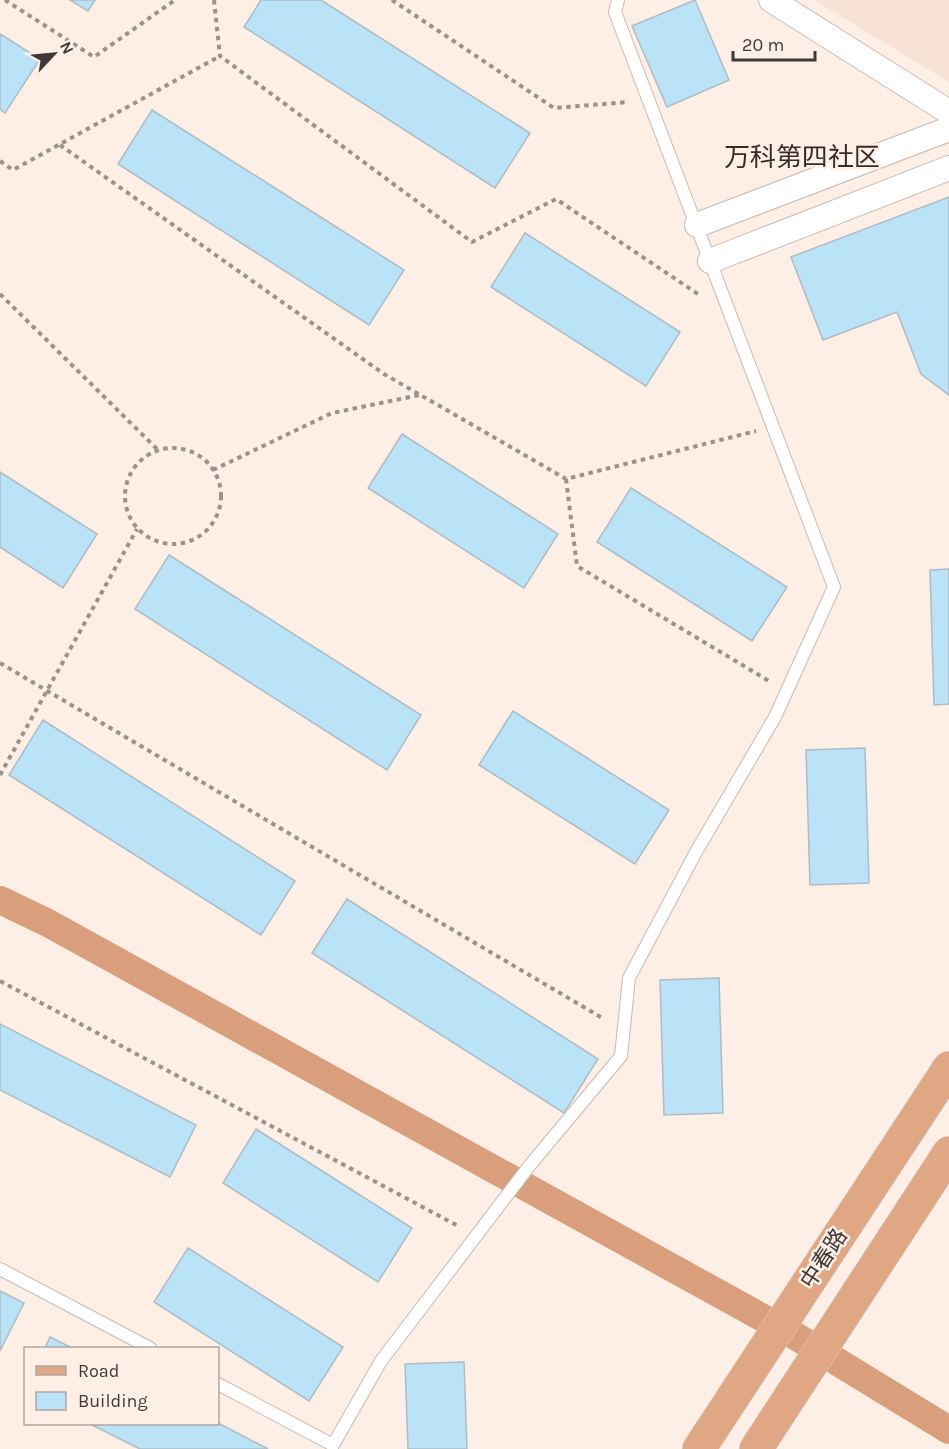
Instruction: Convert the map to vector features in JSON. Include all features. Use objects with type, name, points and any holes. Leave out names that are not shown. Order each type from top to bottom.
[{"type":"main road","name":"中春路","points":[[699,1449],[949,1068]]},
{"type":"main road","points":[[756,1449],[949,1153]]},
{"type":"street","points":[[771,0],[949,112]]},
{"type":"street","points":[[697,225],[949,129]]},
{"type":"street","points":[[710,261],[949,168]]},
{"type":"street","points":[[770,197],[784,232]]},
{"type":"lane","points":[[219,1385],[331,1447],[381,1361],[530,1166],[621,1056],[629,978],[696,852],[775,717],[834,587],[615,12],[618,0]]},
{"type":"lane","points":[[0,1269],[148,1347]]},
{"type":"path","points":[[5,0],[94,57],[175,0]]},
{"type":"path","points":[[214,0],[220,56],[472,242],[556,199],[732,316]]},
{"type":"path","points":[[392,0],[554,108],[650,101]]},
{"type":"path","points":[[0,160],[13,170],[220,56]]},
{"type":"path","points":[[60,144],[384,374],[566,479],[774,427]]},
{"type":"path","points":[[0,294],[158,450]]},
{"type":"path","points":[[213,470],[332,413],[420,395]]},
{"type":"path","points":[[174,448],[189,451],[203,458],[213,470],[219,485],[220,500],[217,515],[209,529],[182,544],[165,544],[150,539],[137,529],[128,516],[125,500],[126,484],[133,469],[144,457],[158,450],[174,448]]},
{"type":"path","points":[[566,479],[577,566],[787,692]]},
{"type":"path","points":[[0,775],[137,529]]},
{"type":"path","points":[[0,663],[624,1031]]},
{"type":"path","points":[[0,981],[478,1233]]},
{"type":"shaded area","points":[[814,0],[949,0],[949,82]]},
{"type":"building","points":[[70,0],[95,0],[88,11]]},
{"type":"building","points":[[261,0],[321,0],[530,133],[495,188],[244,27]]},
{"type":"building","points":[[695,0],[729,80],[667,107],[632,26]]},
{"type":"building","points":[[0,34],[40,59],[5,113],[0,109]]},
{"type":"building","points":[[152,110],[404,270],[369,325],[118,164]]},
{"type":"building","points":[[949,197],[949,395],[921,374],[897,312],[823,340],[791,257]]},
{"type":"building","points":[[525,233],[680,332],[646,386],[491,287]]},
{"type":"building","points":[[402,434],[558,534],[524,588],[368,488]]},
{"type":"building","points":[[0,472],[97,534],[63,588],[0,547]]},
{"type":"building","points":[[631,488],[787,587],[752,641],[597,542]]},
{"type":"building","points":[[169,555],[421,715],[387,770],[135,609]]},
{"type":"building","points":[[949,569],[949,704],[934,705],[930,570]]},
{"type":"building","points":[[513,711],[669,810],[635,864],[479,765]]},
{"type":"building","points":[[43,720],[295,881],[261,935],[9,775]]},
{"type":"building","points":[[865,748],[869,883],[810,885],[806,750]]},
{"type":"building","points":[[347,899],[598,1059],[564,1113],[312,953]]},
{"type":"building","points":[[719,978],[723,1113],[664,1115],[660,980]]},
{"type":"building","points":[[0,1024],[196,1125],[170,1177],[0,1090]]},
{"type":"building","points":[[256,1129],[412,1228],[378,1282],[223,1183]]},
{"type":"building","points":[[188,1248],[343,1347],[309,1401],[154,1302]]},
{"type":"building","points":[[0,1291],[24,1303],[0,1351]]},
{"type":"building","points":[[50,1337],[70,1347],[45,1347]]},
{"type":"building","points":[[464,1362],[467,1449],[408,1449],[405,1364]]},
{"type":"building","points":[[219,1424],[268,1449],[140,1449],[92,1425]]},
{"type":"waterway","points":[[0,900],[48,923],[792,1334],[949,1430]]},
{"type":"district","name":"万科第四社区","points":[[802,157]]}]
